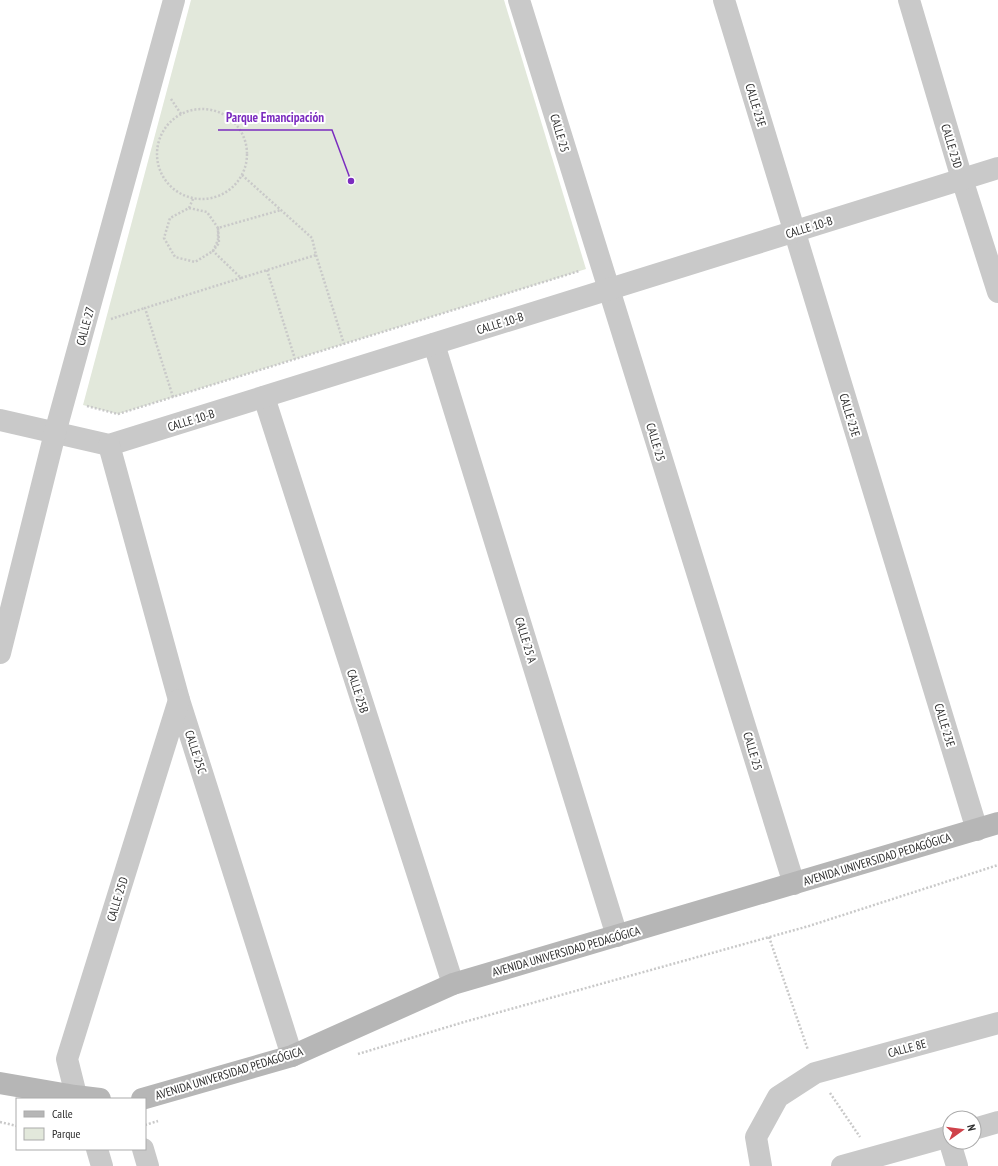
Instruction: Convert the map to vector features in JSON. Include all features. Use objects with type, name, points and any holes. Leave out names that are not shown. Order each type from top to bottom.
[{"type":"street","name":"CALLE 27","points":[[0,653],[55,433],[174,0]]},
{"type":"street","name":"CALLE 25","points":[[519,0],[794,884]]},
{"type":"street","name":"CALLE 23E","points":[[724,0],[977,830]]},
{"type":"street","name":"CALLE 23D","points":[[909,0],[962,179],[998,292]]},
{"type":"street","name":"CALLE 10-B","points":[[0,420],[109,445],[998,168]]},
{"type":"street","name":"CALLE 25 A","points":[[434,344],[617,936]]},
{"type":"street","name":"CALLE 25B","points":[[264,397],[453,984]]},
{"type":"street","name":"CALLE 25C","points":[[109,445],[179,700],[292,1056]]},
{"type":"street","name":"CALLE 25D","points":[[76,1098],[67,1059],[179,700]]},
{"type":"street","name":"AVENIDA UNIVERSIDAD PEDAGÓGICA","points":[[145,1098],[292,1056],[453,984],[998,823]]},
{"type":"street","name":"CALLE 8E","points":[[761,1166],[756,1137],[778,1097],[815,1073],[998,1023]]},
{"type":"street","points":[[0,1083],[76,1098]]},
{"type":"street","points":[[982,1127],[998,1122]]},
{"type":"street","points":[[842,1166],[942,1138]]},
{"type":"street","points":[[97,1150],[102,1166]]},
{"type":"street","points":[[143,1150],[148,1166]]},
{"type":"street","points":[[953,1150],[957,1166]]},
{"type":"path","points":[[170,98],[181,114]]},
{"type":"path","points":[[209,109],[222,114],[234,122],[240,130],[246,148],[247,157],[242,175],[235,185],[216,198],[204,200],[181,194],[171,187],[163,177],[158,166],[158,142],[163,130],[171,120],[181,114],[190,110],[209,109]]},
{"type":"path","points":[[242,175],[312,238],[316,256],[344,344]]},
{"type":"path","points":[[189,208],[192,198]]},
{"type":"path","points":[[189,208],[207,212],[218,228],[219,243],[213,251],[195,262],[175,257],[164,238],[170,218],[189,208]]},
{"type":"path","points":[[218,228],[281,210]]},
{"type":"path","points":[[213,251],[241,278]]},
{"type":"path","points":[[105,321],[316,256]]},
{"type":"path","points":[[267,270],[295,360]]},
{"type":"path","points":[[83,405],[118,414],[581,271]]},
{"type":"path","points":[[145,308],[173,397]]},
{"type":"path","points":[[354,1056],[464,1022],[809,926],[998,865]]},
{"type":"path","points":[[770,937],[815,1073],[874,1157]]},
{"type":"path","points":[[146,1125],[160,1120]]},
{"type":"path","points":[[0,1122],[16,1126]]},
{"type":"green space","points":[[191,0],[504,0],[586,269],[118,414],[83,405]]},
{"type":"place","name":"Parque Emancipación","points":[[351,181]]}]
